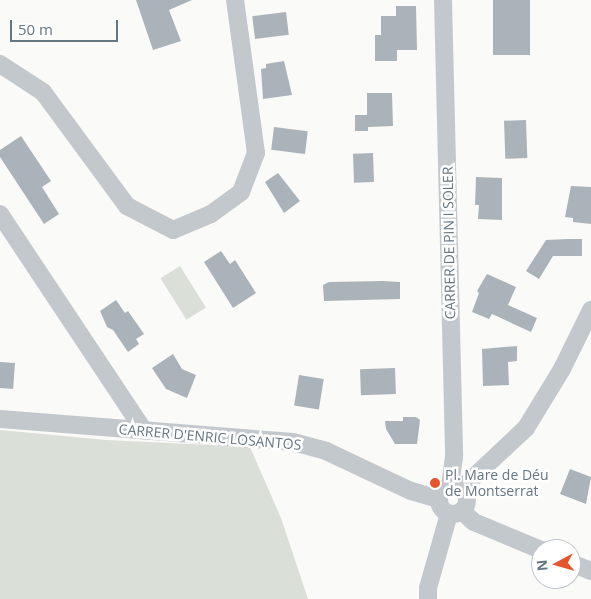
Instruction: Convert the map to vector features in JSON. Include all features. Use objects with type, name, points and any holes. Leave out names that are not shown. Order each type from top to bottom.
[{"type":"street","points":[[0,64],[43,92],[127,206],[173,230],[211,214],[241,192],[256,153],[235,0]]},
{"type":"street","name":"CARRER DE PIN I SOLER","points":[[428,599],[432,571],[452,500],[454,448],[443,0]]},
{"type":"street","points":[[0,214],[144,431]]},
{"type":"street","points":[[452,500],[526,428],[562,369],[591,310]]},
{"type":"street","name":"CARRER D'ENRIC LOSANTOS","points":[[0,419],[310,446],[411,491],[452,500],[479,524],[531,546]]},
{"type":"shaded area","points":[[180,266],[206,308],[186,320],[160,278]]},
{"type":"shaded area","points":[[0,430],[107,440],[250,447],[281,518],[308,599],[0,599]]},
{"type":"building","points":[[136,0],[192,0],[169,10],[181,41],[153,50]]},
{"type":"building","points":[[493,0],[530,0],[530,55],[493,55]]},
{"type":"building","points":[[396,6],[416,6],[417,50],[397,50],[397,61],[375,61],[375,35],[381,35],[381,16],[396,16]]},
{"type":"building","points":[[286,12],[289,35],[255,39],[252,16]]},
{"type":"building","points":[[284,61],[292,95],[263,99],[261,69],[266,68],[266,64]]},
{"type":"building","points":[[367,93],[392,93],[393,126],[368,127],[368,131],[355,131],[355,115],[367,115]]},
{"type":"building","points":[[526,120],[527,158],[505,159],[504,121]]},
{"type":"building","points":[[274,127],[308,131],[305,154],[271,150]]},
{"type":"building","points":[[21,136],[51,181],[42,187],[59,214],[44,224],[0,157],[0,150]]},
{"type":"building","points":[[373,153],[374,182],[354,183],[353,154]]},
{"type":"building","points":[[278,173],[300,201],[284,213],[265,182]]},
{"type":"building","points":[[476,177],[502,178],[502,220],[478,219],[479,205],[475,205]]},
{"type":"building","points":[[571,186],[591,187],[591,224],[573,222],[573,218],[565,217]]},
{"type":"building","points":[[582,239],[582,256],[553,256],[539,279],[526,271],[546,240]]},
{"type":"building","points":[[221,251],[230,264],[235,260],[256,293],[233,308],[204,262]]},
{"type":"building","points":[[487,274],[516,287],[508,305],[537,318],[531,332],[492,314],[489,319],[472,312],[479,293],[477,291]]},
{"type":"building","points":[[329,282],[400,282],[400,299],[324,301],[323,285]]},
{"type":"building","points":[[116,300],[125,313],[128,311],[144,334],[136,339],[139,344],[128,352],[113,330],[107,327],[100,311]]},
{"type":"building","points":[[517,346],[517,361],[508,362],[509,385],[483,386],[482,349]]},
{"type":"building","points":[[173,354],[182,369],[196,375],[187,398],[166,389],[152,368]]},
{"type":"building","points":[[0,362],[15,363],[13,389],[0,388]]},
{"type":"building","points":[[395,368],[396,394],[361,395],[360,369]]},
{"type":"building","points":[[299,375],[324,379],[319,410],[294,406]]},
{"type":"building","points":[[403,417],[416,417],[420,420],[417,444],[395,444],[386,429],[385,421],[403,421]]},
{"type":"building","points":[[570,469],[591,477],[586,504],[560,494]]},
{"type":"place","name":"Pl. Mare de Déu de Montserrat","points":[[435,483]]}]
